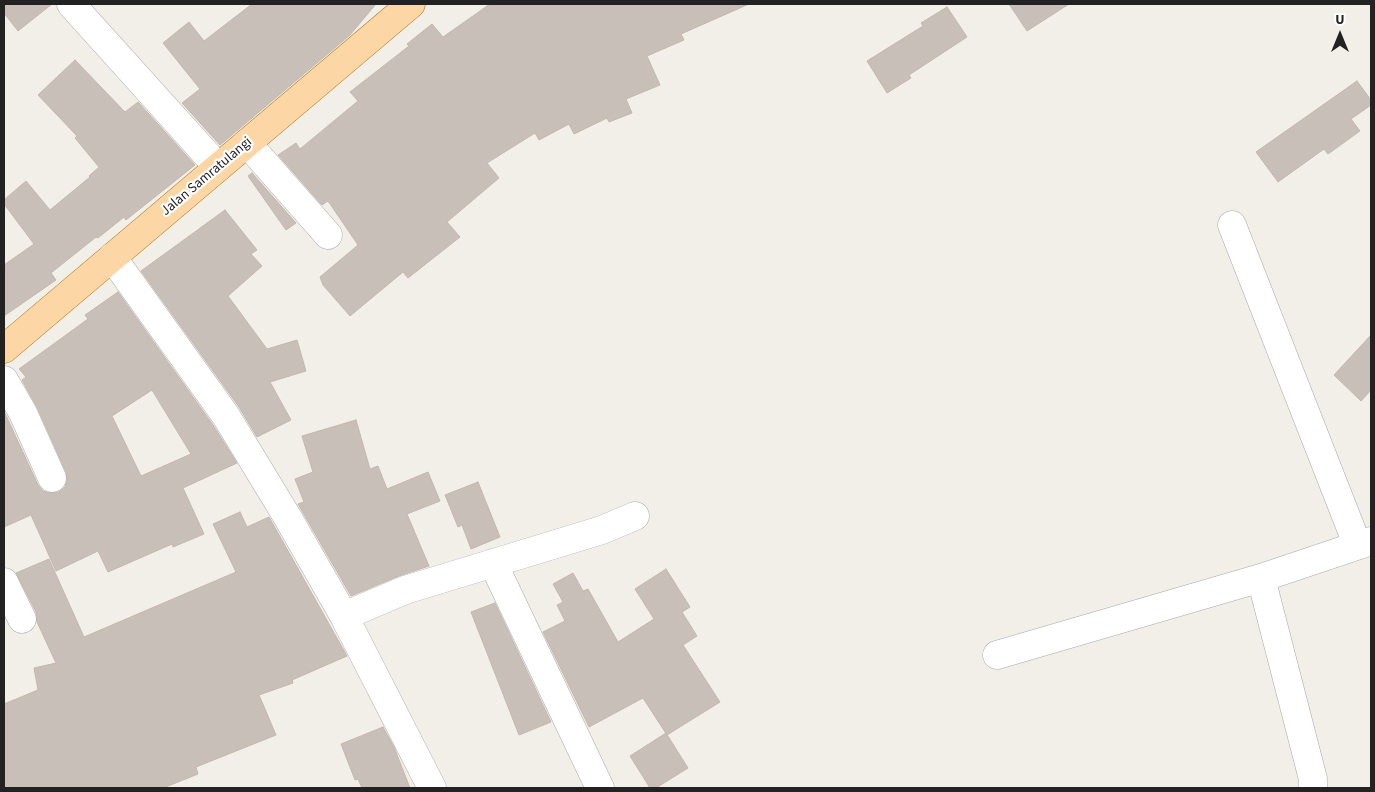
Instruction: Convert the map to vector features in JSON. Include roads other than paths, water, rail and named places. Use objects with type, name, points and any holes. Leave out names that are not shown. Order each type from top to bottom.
[{"type":"main road","name":"Jalan Samratulangi","points":[[4,349],[410,4]]},
{"type":"street","points":[[71,4],[218,167]]},
{"type":"street","points":[[246,143],[328,235]]},
{"type":"street","points":[[997,655],[1261,578],[1364,543],[1232,225]]},
{"type":"street","points":[[112,258],[226,416],[344,616],[432,788]]},
{"type":"street","points":[[4,380],[23,413],[52,478]]},
{"type":"street","points":[[344,616],[404,590],[602,530],[635,516]]},
{"type":"street","points":[[493,563],[600,788]]},
{"type":"street","points":[[1261,578],[1313,779],[1313,788]]},
{"type":"street","points":[[4,582],[22,619]]}]
